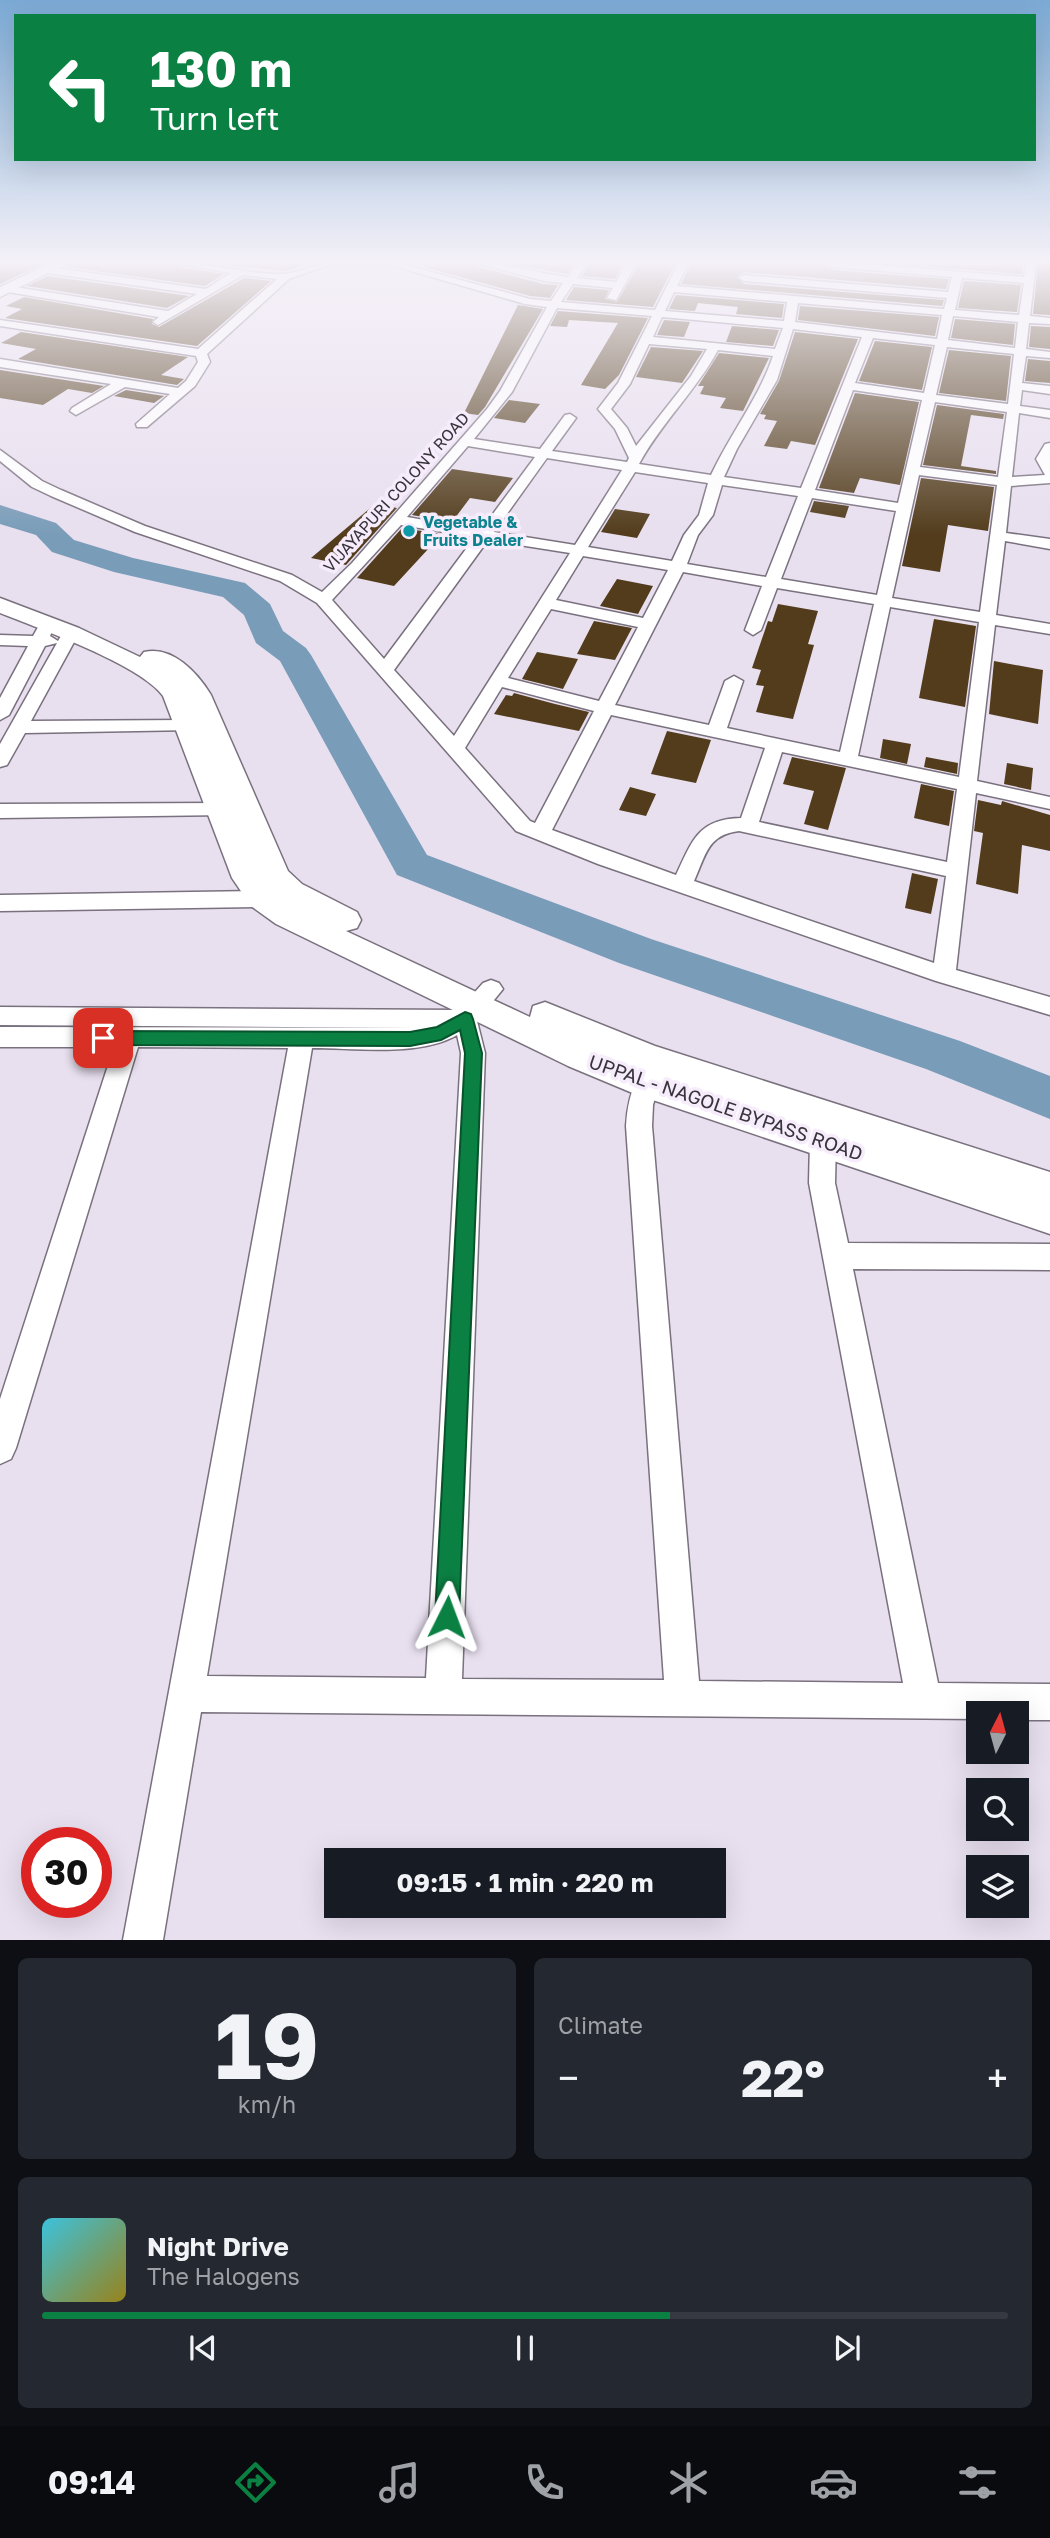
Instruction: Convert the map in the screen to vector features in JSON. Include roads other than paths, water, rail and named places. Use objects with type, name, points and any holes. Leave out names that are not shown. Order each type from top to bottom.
[{"type":"street","points":[[142,424],[201,372],[204,362],[201,355]]},
{"type":"street","name":"VIJAYAPURI COLONY ROAD","points":[[323,600],[465,442],[506,392],[526,355]]},
{"type":"street","points":[[633,462],[621,428],[604,409],[624,384],[638,355]]},
{"type":"street","points":[[455,749],[633,462],[640,446],[703,368],[710,355]]},
{"type":"street","points":[[540,834],[678,566],[691,535],[706,515],[716,480],[730,449],[771,380],[779,355]]},
{"type":"street","points":[[753,630],[860,355]]},
{"type":"street","points":[[847,761],[939,355]]},
{"type":"street","points":[[944,975],[1021,355]]},
{"type":"street","points":[[0,363],[181,392]]},
{"type":"street","points":[[76,411],[122,383]]},
{"type":"street","points":[[848,386],[1050,414]]},
{"type":"street","points":[[1016,386],[1050,390]]},
{"type":"street","points":[[385,670],[570,418]]},
{"type":"street","points":[[465,442],[545,454],[633,462],[716,480],[904,508]]},
{"type":"street","points":[[1050,447],[1043,459],[1050,473]]},
{"type":"street","points":[[0,454],[47,488],[140,529],[286,578],[323,600],[523,825],[540,834],[944,975],[1050,1006]]},
{"type":"street","points":[[912,470],[1004,482],[1050,480]]},
{"type":"street","points":[[397,520],[1050,629]]},
{"type":"street","points":[[998,536],[1050,544]]},
{"type":"street","name":"UPPAL - NAGOLE BYPASS ROAD","points":[[0,591],[180,670],[189,677],[276,877],[292,891],[478,1005],[578,1031],[645,1056],[1050,1188]]},
{"type":"street","points":[[546,603],[648,624]]},
{"type":"street","name":"UPPAL - NAGOLE BYPASS ROAD","points":[[0,605],[54,634],[164,680],[175,696],[247,878],[262,899],[287,916],[580,1056],[647,1084],[1050,1217]]},
{"type":"street","points":[[0,628],[54,634]]},
{"type":"street","points":[[0,640],[54,634]]},
{"type":"street","points":[[0,715],[54,634]]},
{"type":"street","points":[[0,761],[18,727],[54,634]]},
{"type":"street","points":[[498,681],[775,746],[1050,803]]},
{"type":"street","points":[[716,732],[734,681]]},
{"type":"street","points":[[18,727],[187,726]]},
{"type":"street","points":[[748,826],[775,746]]},
{"type":"street","points":[[0,811],[220,810]]},
{"type":"street","points":[[682,884],[702,841],[717,827],[739,824],[957,871]]},
{"type":"street","points":[[0,903],[262,899]]},
{"type":"street","points":[[0,1016],[478,1005]]},
{"type":"street","points":[[0,1037],[410,1039],[441,1033],[478,1005]]},
{"type":"street","points":[[443,1697],[473,1053],[478,1005]]},
{"type":"street","points":[[0,1448],[129,1038]]},
{"type":"street","points":[[143,1940],[302,1038]]},
{"type":"street","points":[[647,1084],[640,1105],[639,1126],[683,1699]]},
{"type":"street","points":[[823,1141],[822,1183],[924,1701]]},
{"type":"street","points":[[837,1256],[1050,1257]]},
{"type":"street","points":[[186,1694],[1050,1702]]},
{"type":"waterway","points":[[0,514],[46,529],[63,546],[125,565],[234,590],[259,611],[268,636],[294,655],[412,865],[635,951],[943,1055],[1050,1098]]},
{"type":"place","name":"Vegetable & Fruits Dealer","points":[[409,531]]}]
